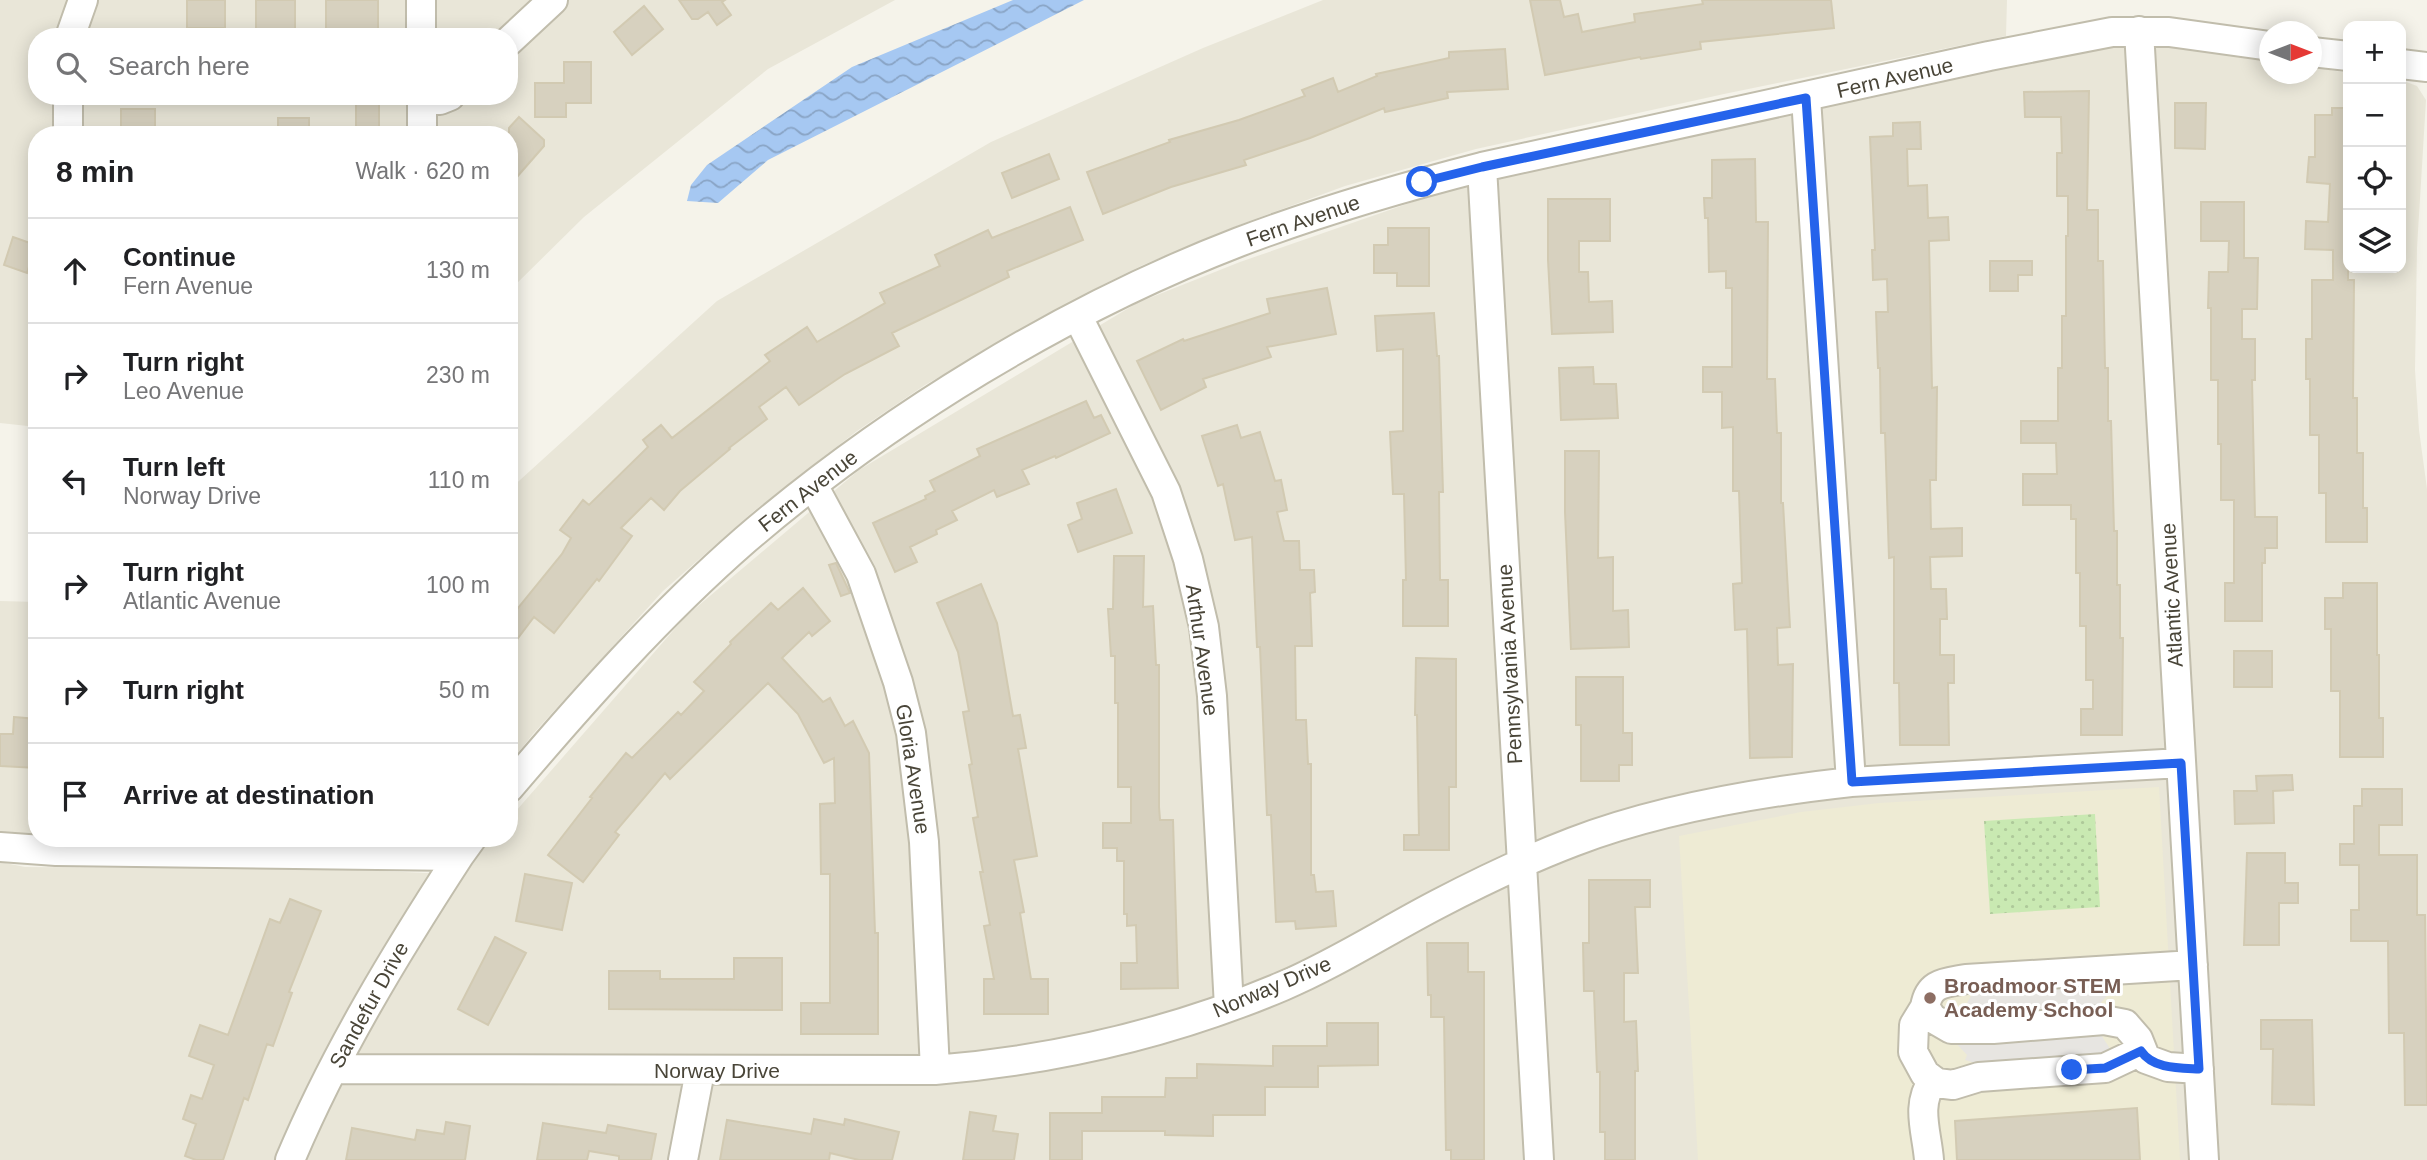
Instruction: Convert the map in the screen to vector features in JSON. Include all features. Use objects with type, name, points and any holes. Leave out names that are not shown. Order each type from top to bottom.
[{"type":"street","points":[[73,28],[83,0]]},
{"type":"street","points":[[421,0],[421,28]]},
{"type":"street","points":[[518,33],[553,0]]},
{"type":"street","name":"Fern Avenue","points":[[518,777],[575,710],[669,610],[745,540],[813,485],[919,410],[990,365],[1152,280],[1238,243],[1410,186],[1482,167],[2003,53],[2112,32],[2139,31],[2169,32],[2259,44]]},
{"type":"street","name":"Atlantic Avenue","points":[[2139,31],[2204,1160]]},
{"type":"street","points":[[2322,53],[2343,56]]},
{"type":"street","points":[[2406,65],[2427,67]]},
{"type":"street","points":[[1806,98],[1852,782]]},
{"type":"street","points":[[68,105],[68,126]]},
{"type":"street","points":[[422,105],[422,126]]},
{"type":"street","name":"Pennsylvania Avenue","points":[[1482,167],[1539,1160]]},
{"type":"street","name":"Arthur Avenue","points":[[1078,317],[1166,492],[1188,559],[1204,627],[1212,696],[1229,1007]]},
{"type":"street","name":"Gloria Avenue","points":[[813,485],[861,574],[898,681],[911,733],[924,842],[935,1070]]},
{"type":"street","name":"Norway Drive","points":[[334,1069],[935,1070],[990,1066],[1072,1053],[1153,1033],[1229,1007],[1285,985],[1332,962],[1437,904],[1521,863],[1575,841],[1711,803],[1802,787],[1852,782],[2181,763]]},
{"type":"street","points":[[0,847],[69,851],[466,847]]},
{"type":"street","name":"Sandefur Drive","points":[[290,1160],[334,1069],[409,933],[466,847]]},
{"type":"street","points":[[2141,1051],[2105,1068],[1979,1077],[1953,1085],[1937,1083],[1925,1074],[1913,1052],[1914,1025],[1925,1007],[1927,996],[1938,985],[1966,979],[2193,965]]},
{"type":"street","points":[[1925,1007],[1932,1018],[1951,1029],[1993,1029],[2104,1020],[2125,1024],[2138,1039],[2146,1059],[2168,1067],[2199,1069]]},
{"type":"street","points":[[683,1160],[700,1071]]},
{"type":"street","points":[[1929,1160],[1923,1126],[1923,1104],[1926,1090],[1933,1080]]},
{"type":"shaded area","points":[[0,0],[895,0],[768,69],[584,217],[518,282],[518,126],[28,126],[28,426],[0,423]]},
{"type":"shaded area","points":[[1323,0],[2007,0],[2006,36],[1476,149],[1345,186],[1239,225],[1100,286],[925,385],[857,431],[754,511],[663,591],[518,753],[518,482],[717,301],[991,142],[1203,48]]},
{"type":"shaded area","points":[[2119,43],[2166,44],[2259,59],[2259,84],[2322,84],[2322,69],[2343,72],[2343,273],[2406,273],[2406,82],[2417,86],[2426,100],[2417,248],[2415,370],[2427,489],[2427,1160],[0,1160],[0,862],[25,867],[330,869],[427,873],[467,868],[485,847],[518,847],[518,809],[685,617],[859,470],[1137,303],[1240,262],[1450,189],[1906,87]]},
{"type":"shaded area","points":[[0,601],[28,602],[28,834],[0,833]]},
{"type":"shaded area","name":"Broadmoor STEM Academy School","points":[[2159,787],[2180,1160],[1698,1160],[1679,836],[1801,812],[1879,803]]},
{"type":"shaded area","points":[[2121,979],[2094,1011],[1960,1021],[1971,1005],[1967,1003],[1975,989]]},
{"type":"shaded area","points":[[2098,1030],[2114,1055],[1985,1066],[1965,1060],[1967,1055],[1951,1038]]},
{"type":"green space","points":[[2095,814],[2100,907],[1990,914],[1984,821]]},
{"type":"water","points":[[1013,0],[1084,0],[768,160],[718,203],[687,201],[691,185],[707,165],[852,67]]},
{"type":"building","points":[[187,0],[225,0],[225,28],[187,28]]},
{"type":"building","points":[[256,0],[295,0],[295,28],[256,28]]},
{"type":"building","points":[[326,0],[378,0],[378,28],[326,28]]},
{"type":"building","points":[[679,0],[725,0],[722,2],[731,15],[717,25],[708,12],[698,19],[692,19]]},
{"type":"building","points":[[1530,0],[1560,0],[1564,17],[1578,14],[1582,32],[1635,22],[1634,14],[1703,4],[1702,0],[1831,0],[1834,28],[1700,42],[1701,49],[1641,59],[1640,57],[1545,75]]},
{"type":"building","points":[[644,6],[663,29],[632,55],[614,32]]},
{"type":"building","points":[[1505,49],[1508,89],[1447,92],[1448,98],[1385,112],[1384,108],[1310,138],[1244,160],[1246,165],[1171,187],[1103,214],[1087,172],[1170,142],[1169,140],[1239,120],[1305,96],[1302,90],[1333,78],[1338,92],[1377,76],[1376,74],[1449,58],[1449,52]]},
{"type":"building","points":[[564,62],[591,62],[591,103],[566,103],[566,117],[535,117],[535,83],[564,83]]},
{"type":"building","points":[[2089,91],[2087,210],[2098,210],[2098,261],[2103,261],[2105,368],[2108,368],[2108,421],[2111,421],[2114,531],[2117,531],[2117,585],[2120,585],[2120,638],[2123,638],[2122,735],[2081,735],[2081,709],[2093,709],[2093,680],[2086,680],[2086,626],[2080,626],[2076,519],[2071,519],[2071,505],[2023,505],[2023,474],[2057,474],[2056,443],[2021,443],[2021,421],[2058,421],[2058,368],[2062,368],[2062,316],[2066,316],[2068,236],[2068,196],[2057,196],[2057,153],[2062,153],[2061,117],[2025,117],[2024,92]]},
{"type":"building","points":[[2175,103],[2206,103],[2205,149],[2175,148]]},
{"type":"building","points":[[356,105],[379,105],[379,126],[356,126]]},
{"type":"building","points":[[2332,108],[2343,108],[2343,273],[2348,273],[2348,280],[2354,280],[2353,398],[2357,398],[2357,453],[2363,453],[2363,508],[2367,508],[2367,542],[2326,542],[2326,493],[2319,493],[2319,435],[2310,435],[2310,379],[2306,379],[2306,339],[2312,339],[2312,280],[2333,280],[2333,250],[2305,249],[2306,221],[2328,222],[2330,184],[2307,182],[2309,157],[2315,157],[2315,115],[2332,115]]},
{"type":"building","points":[[121,109],[155,109],[155,126],[121,126]]},
{"type":"building","points":[[519,117],[544,140],[544,146],[518,176],[518,126],[511,126]]},
{"type":"building","points":[[278,118],[309,118],[309,126],[278,126]]},
{"type":"building","points":[[1920,122],[1921,149],[1907,149],[1908,186],[1927,185],[1928,218],[1948,217],[1949,240],[1929,241],[1932,388],[1937,387],[1936,480],[1930,480],[1931,529],[1962,528],[1962,556],[1930,557],[1931,589],[1946,589],[1947,619],[1940,619],[1940,655],[1954,655],[1954,683],[1948,683],[1949,745],[1900,745],[1899,683],[1894,683],[1894,557],[1889,558],[1885,433],[1881,433],[1876,312],[1888,312],[1887,279],[1873,280],[1872,250],[1875,250],[1870,137],[1893,136],[1893,123]]},
{"type":"building","points":[[1049,154],[1059,179],[1012,198],[1002,173]]},
{"type":"building","points":[[1755,159],[1756,222],[1768,222],[1767,379],[1775,379],[1777,433],[1781,433],[1781,503],[1790,627],[1777,628],[1778,665],[1793,664],[1792,757],[1750,758],[1747,629],[1735,630],[1733,584],[1742,583],[1739,491],[1733,491],[1733,427],[1722,428],[1722,392],[1703,392],[1703,367],[1732,367],[1732,288],[1726,288],[1726,271],[1709,272],[1708,218],[1705,218],[1704,198],[1712,198],[1712,160]]},
{"type":"building","points":[[1548,199],[1610,199],[1610,241],[1579,241],[1579,272],[1588,272],[1589,302],[1612,301],[1613,332],[1552,334]]},
{"type":"building","points":[[2201,202],[2244,202],[2244,258],[2258,258],[2257,309],[2242,309],[2242,339],[2255,339],[2255,380],[2252,380],[2255,517],[2277,517],[2277,548],[2265,548],[2265,563],[2262,563],[2262,621],[2225,621],[2225,583],[2234,583],[2234,500],[2221,500],[2218,380],[2211,380],[2211,308],[2208,308],[2209,272],[2228,272],[2229,241],[2201,241]]},
{"type":"building","points":[[1070,207],[1083,240],[1007,271],[1009,277],[892,333],[899,346],[845,374],[799,405],[786,387],[759,407],[767,419],[680,491],[664,510],[651,498],[621,528],[632,536],[599,581],[597,579],[554,633],[534,617],[518,638],[518,608],[562,554],[571,538],[560,530],[583,500],[589,505],[648,447],[643,440],[661,425],[672,438],[770,361],[765,355],[807,327],[817,342],[885,303],[880,293],[940,266],[935,255],[988,230],[992,238]]},
{"type":"building","points":[[1388,228],[1429,228],[1429,286],[1397,286],[1397,273],[1374,273],[1374,245],[1388,245]]},
{"type":"building","points":[[13,237],[28,242],[27,273],[4,265]]},
{"type":"building","points":[[1990,261],[2032,261],[2032,275],[2018,275],[2018,291],[1990,291]]},
{"type":"building","points":[[1327,288],[1336,334],[1267,347],[1271,357],[1203,379],[1206,387],[1161,410],[1137,361],[1183,339],[1184,341],[1270,313],[1267,299]]},
{"type":"building","points":[[1434,313],[1439,356],[1443,492],[1439,492],[1440,580],[1448,580],[1448,626],[1403,626],[1403,580],[1406,580],[1404,494],[1393,494],[1390,432],[1403,431],[1403,349],[1377,351],[1375,316]]},
{"type":"building","points":[[1593,367],[1594,384],[1616,384],[1618,418],[1561,420],[1559,368]]},
{"type":"building","points":[[1086,401],[1094,418],[1101,415],[1110,433],[1056,458],[1055,456],[1022,470],[1029,484],[997,497],[994,490],[952,511],[957,520],[936,530],[937,534],[910,547],[917,562],[895,572],[873,523],[926,499],[925,496],[935,491],[930,481],[980,456],[977,449]]},
{"type":"building","points":[[1237,425],[1241,438],[1260,432],[1275,481],[1281,480],[1287,510],[1277,512],[1284,541],[1299,541],[1300,570],[1314,570],[1315,592],[1310,593],[1312,646],[1295,646],[1296,720],[1306,720],[1308,764],[1311,764],[1311,875],[1314,875],[1316,892],[1333,891],[1336,926],[1296,929],[1295,921],[1276,922],[1271,815],[1267,815],[1252,537],[1235,540],[1223,484],[1218,486],[1202,436]]},
{"type":"building","points":[[1565,451],[1599,451],[1598,558],[1613,557],[1613,611],[1628,610],[1629,647],[1571,649]]},
{"type":"building","points":[[1116,489],[1132,533],[1078,552],[1068,525],[1082,519],[1077,503]]},
{"type":"building","points":[[1114,556],[1144,556],[1143,607],[1153,606],[1156,665],[1159,665],[1159,807],[1160,820],[1173,820],[1178,988],[1121,989],[1121,963],[1137,963],[1136,925],[1127,926],[1127,914],[1124,914],[1124,861],[1117,861],[1117,848],[1103,848],[1103,823],[1131,823],[1131,787],[1118,787],[1118,703],[1115,703],[1115,656],[1111,656],[1108,609],[1113,609]]},
{"type":"building","points":[[836,563],[850,593],[841,596],[829,565]]},
{"type":"building","points":[[2343,583],[2377,583],[2379,718],[2383,718],[2383,757],[2340,757],[2340,691],[2331,691],[2331,629],[2325,629],[2325,598],[2343,598]]},
{"type":"building","points":[[981,584],[997,623],[1013,716],[1020,715],[1026,748],[1018,749],[1037,856],[1014,860],[1024,912],[1020,913],[1031,979],[1048,979],[1048,1014],[984,1014],[984,979],[994,979],[984,926],[990,925],[973,818],[978,817],[963,712],[969,711],[958,652],[937,603]]},
{"type":"building","points":[[803,588],[830,621],[812,636],[809,632],[782,658],[823,702],[830,698],[845,726],[853,721],[869,753],[875,933],[878,933],[878,1034],[801,1034],[801,1003],[830,1003],[830,874],[821,874],[820,804],[835,803],[834,758],[824,763],[798,714],[768,683],[670,779],[665,773],[615,832],[619,835],[583,882],[548,855],[626,753],[632,758],[678,712],[681,715],[704,691],[694,682],[730,642],[771,603],[778,610]]},
{"type":"building","points":[[2234,651],[2272,651],[2272,687],[2234,687]]},
{"type":"building","points":[[1416,658],[1456,659],[1456,787],[1449,787],[1449,850],[1404,850],[1404,835],[1419,835]]},
{"type":"building","points":[[1576,677],[1623,677],[1623,733],[1632,733],[1632,765],[1619,765],[1619,781],[1581,781],[1581,725],[1576,725]]},
{"type":"building","points":[[14,717],[28,718],[28,768],[0,766],[0,734],[13,734]]},
{"type":"building","points":[[2292,775],[2293,790],[2273,791],[2274,823],[2235,824],[2234,791],[2257,791],[2256,776]]},
{"type":"building","points":[[2362,789],[2402,789],[2402,825],[2379,825],[2379,855],[2417,855],[2417,915],[2425,915],[2427,1105],[2405,1105],[2404,1033],[2389,1033],[2388,941],[2351,941],[2351,910],[2359,910],[2359,865],[2340,865],[2340,844],[2354,844],[2354,806],[2362,806]]},
{"type":"building","points":[[2247,853],[2285,853],[2285,883],[2298,883],[2298,903],[2279,903],[2279,945],[2244,945]]},
{"type":"building","points":[[525,874],[572,883],[562,930],[516,921]]},
{"type":"building","points":[[1589,880],[1650,880],[1650,907],[1635,907],[1638,973],[1624,973],[1624,1022],[1636,1021],[1638,1071],[1635,1071],[1635,1160],[1605,1160],[1605,1132],[1600,1132],[1600,1072],[1597,1072],[1594,991],[1584,991],[1583,943],[1589,943]]},
{"type":"building","points":[[290,899],[321,911],[289,992],[292,993],[273,1046],[267,1044],[248,1100],[244,1098],[223,1160],[196,1160],[185,1156],[196,1124],[183,1119],[191,1095],[202,1099],[214,1065],[189,1056],[200,1025],[228,1035],[270,919],[280,923]]},
{"type":"building","points":[[495,937],[526,953],[488,1025],[458,1009]]},
{"type":"building","points":[[1427,943],[1468,943],[1468,972],[1484,972],[1484,1160],[1451,1160],[1451,1150],[1446,1150],[1444,1017],[1431,1017]]},
{"type":"building","points":[[734,958],[782,958],[782,1010],[609,1009],[609,971],[660,971],[660,979],[734,979]]},
{"type":"building","points":[[2261,1020],[2312,1020],[2314,1105],[2272,1104],[2273,1049],[2261,1049]]},
{"type":"building","points":[[1327,1023],[1378,1023],[1378,1065],[1318,1066],[1318,1087],[1265,1087],[1265,1115],[1213,1115],[1213,1136],[1165,1135],[1165,1131],[1082,1131],[1082,1160],[1050,1160],[1050,1113],[1102,1113],[1102,1097],[1165,1097],[1166,1078],[1197,1078],[1197,1064],[1273,1066],[1273,1046],[1327,1046]]},
{"type":"building","points":[[2137,1108],[2140,1160],[1957,1160],[1955,1121]]},
{"type":"building","points":[[970,1112],[996,1116],[993,1131],[1018,1134],[1014,1160],[963,1160]]},
{"type":"building","points":[[814,1119],[844,1125],[845,1119],[899,1132],[892,1160],[859,1160],[830,1153],[829,1160],[720,1160],[727,1120],[811,1134]]},
{"type":"building","points":[[446,1122],[470,1126],[465,1160],[346,1160],[352,1128],[415,1140],[417,1130],[444,1134]]},
{"type":"building","points":[[543,1123],[606,1133],[608,1125],[656,1134],[651,1160],[619,1160],[619,1156],[589,1151],[587,1160],[537,1160]]},
{"type":"place","name":"Broadmoor STEM Academy School","points":[[1930,998]]},
{"type":"route","points":[[1422,182],[1806,98],[1818,245],[1841,643],[1852,782],[2181,763],[2199,1069],[2168,1067],[2146,1059],[2141,1051],[2105,1068],[2072,1070]]}]
